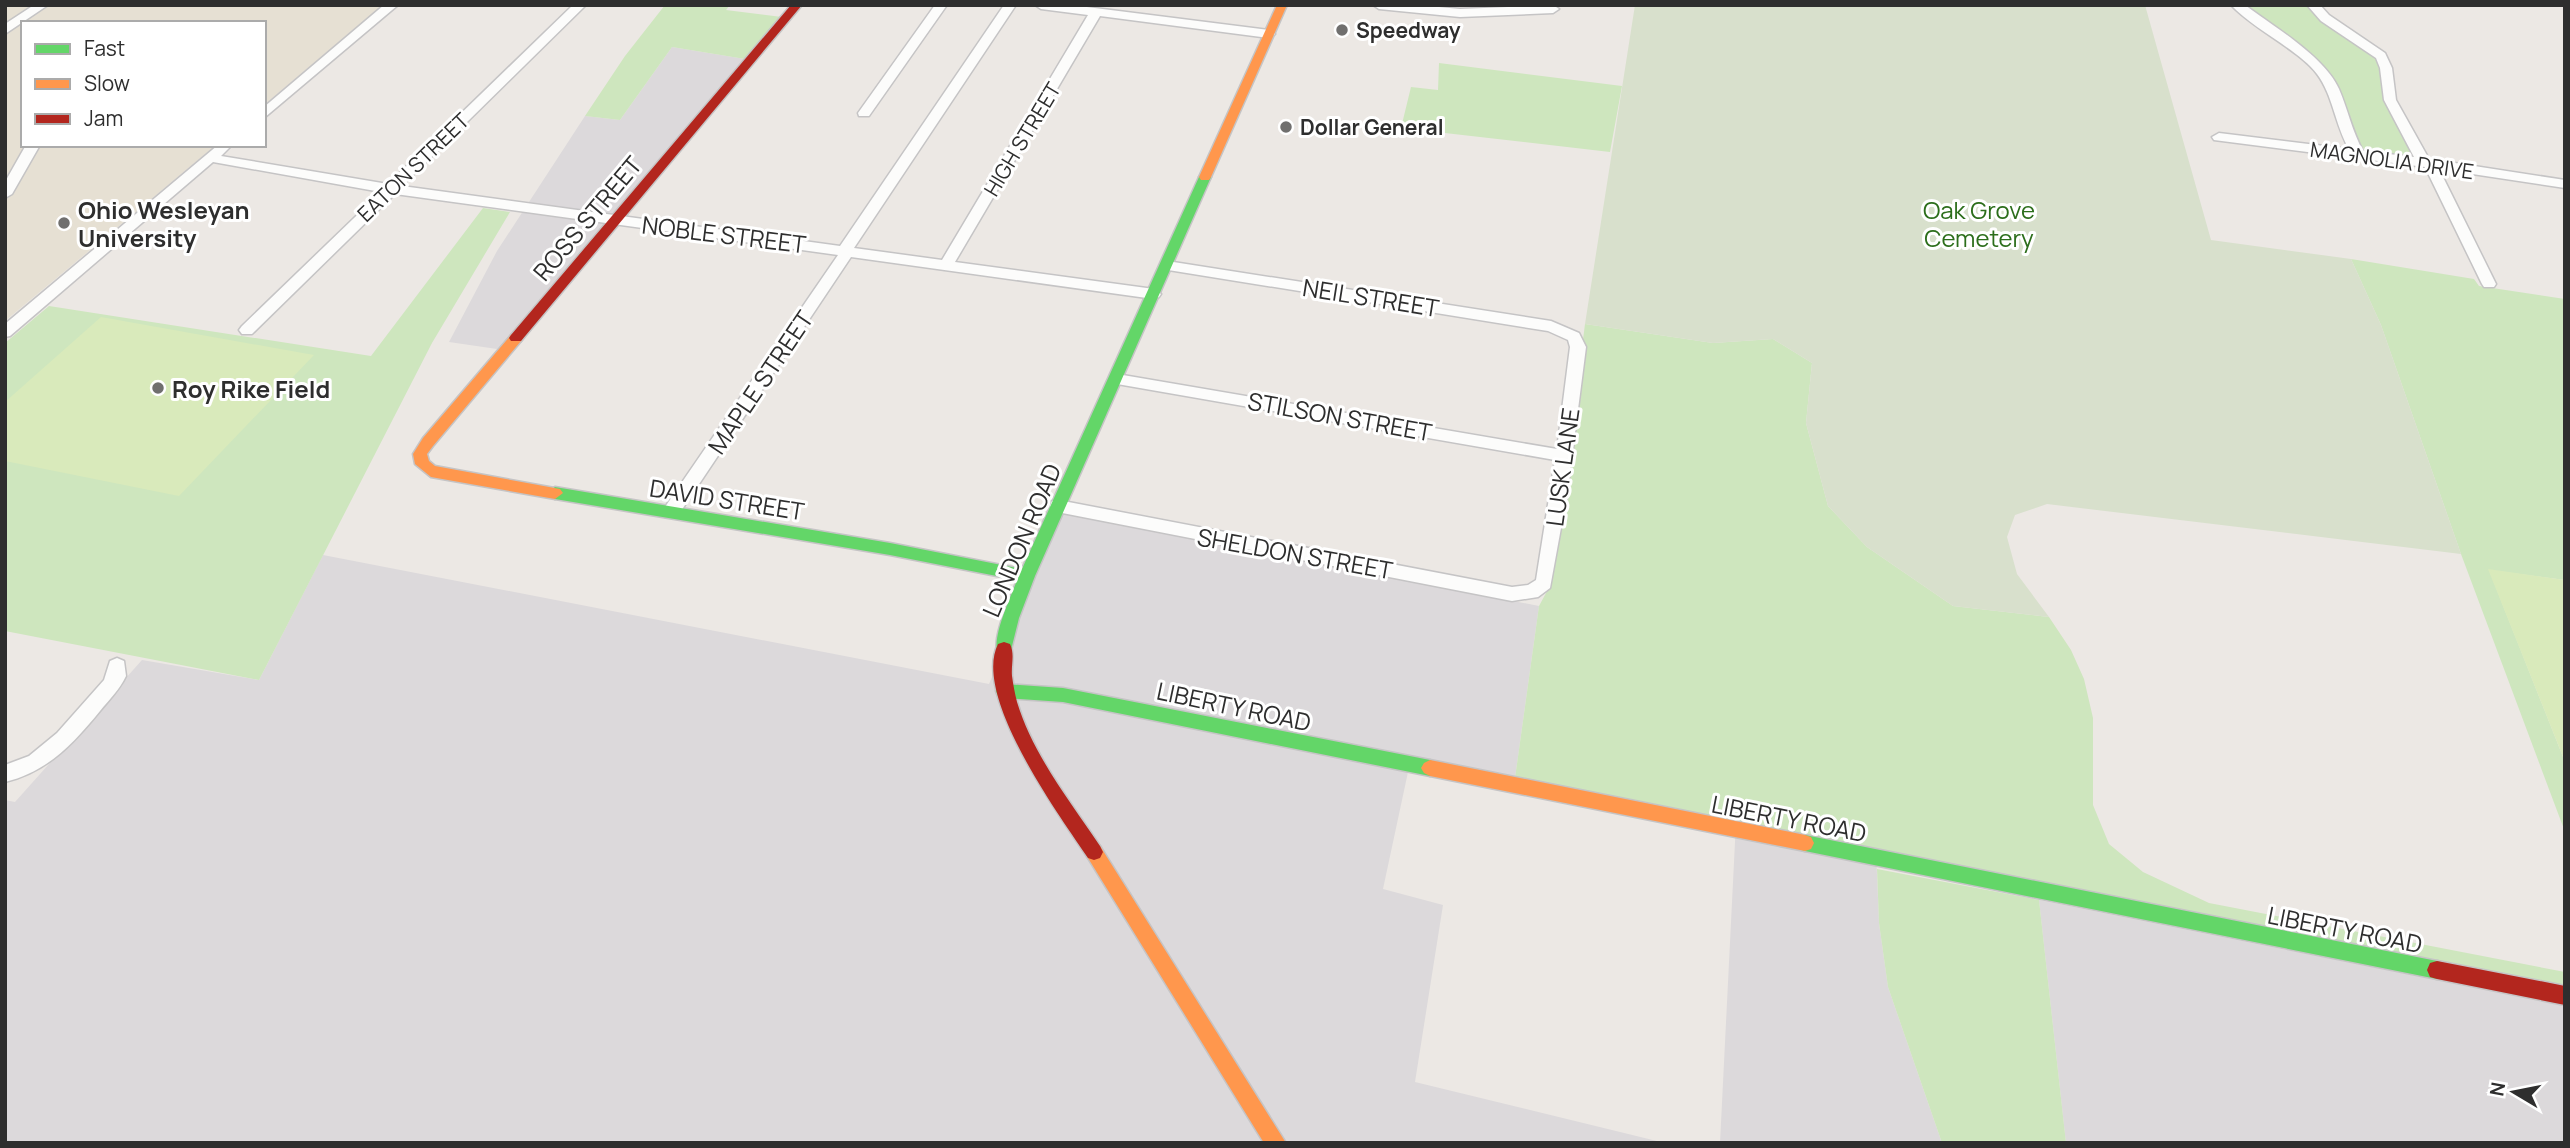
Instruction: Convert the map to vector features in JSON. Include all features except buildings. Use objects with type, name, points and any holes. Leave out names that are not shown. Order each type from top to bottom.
[{"type":"street","points":[[5,30],[42,5]]},
{"type":"street","points":[[266,112],[392,5]]},
{"type":"street","name":"EATON STREET","points":[[247,330],[580,5]]},
{"type":"street","name":"ROSS STREET","points":[[422,464],[420,454],[428,442],[797,5]]},
{"type":"street","points":[[864,113],[941,5]]},
{"type":"street","name":"MAPLE STREET","points":[[671,512],[1010,5]]},
{"type":"street","points":[[1041,5],[1269,34]]},
{"type":"street","name":"LONDON ROAD","points":[[1276,1143],[1047,782],[1020,735],[1004,691],[1002,646],[1027,576],[1282,5]]},
{"type":"street","points":[[1379,5],[1460,13],[1553,9]]},
{"type":"street","points":[[2237,5],[2320,69],[2332,88],[2347,134],[2359,155]]},
{"type":"street","points":[[2312,5],[2325,18],[2381,56],[2386,68],[2390,100],[2427,163],[2489,284]]},
{"type":"street","name":"HIGH STREET","points":[[947,264],[1096,12]]},
{"type":"street","name":"MAGNOLIA DRIVE","points":[[2219,137],[2427,163],[2565,184]]},
{"type":"street","points":[[5,194],[32,147]]},
{"type":"street","points":[[5,332],[224,147]]},
{"type":"street","name":"NOBLE STREET","points":[[211,158],[392,189],[1154,294]]},
{"type":"street","name":"NEIL STREET","points":[[1167,266],[1550,326],[1574,337]]},
{"type":"street","name":"LUSK LANE","points":[[1532,592],[1544,583],[1578,347],[1574,337]]},
{"type":"street","name":"STILSON STREET","points":[[1116,379],[1564,456]]},
{"type":"street","name":"DAVID STREET","points":[[422,464],[426,469],[445,474],[890,549],[1027,576]]},
{"type":"street","name":"SHELDON STREET","points":[[1058,506],[1512,594],[1532,592]]},
{"type":"street","points":[[5,774],[24,770],[46,755],[111,685],[117,676],[117,666]]},
{"type":"street","name":"LIBERTY ROAD","points":[[1004,691],[1063,695],[1147,711],[2565,996]]},
{"type":"shaded area","name":"Ohio Wesleyan University","points":[[5,5],[383,5],[266,103],[266,21],[21,21],[21,147],[214,147],[5,321]]},
{"type":"shaded area","points":[[672,47],[745,59],[497,349],[449,342],[497,251],[585,116],[620,120]]},
{"type":"shaded area","points":[[1063,513],[1539,606],[1515,778],[1411,758],[1383,889],[1443,905],[1415,1082],[1665,1143],[5,1143],[5,800],[15,802],[142,660],[259,680],[323,555],[989,684]]},
{"type":"shaded area","points":[[1736,822],[1876,850],[1879,923],[1888,987],[1942,1143],[1720,1143]]},
{"type":"shaded area","points":[[2039,900],[2565,1006],[2565,1143],[2066,1143]]},
{"type":"green space","points":[[665,5],[730,5],[726,10],[782,17],[745,59],[672,47],[620,120],[585,116],[625,56]]},
{"type":"green space","name":"Oak Grove Cemetery","points":[[1635,5],[2145,5],[2211,240],[2351,259],[2381,325],[2461,554],[2047,504],[2015,515],[2007,537],[2017,574],[2049,617],[1953,606],[1867,547],[1828,506],[1806,423],[1812,363],[1773,339],[1713,343],[1585,324]]},
{"type":"green space","points":[[2242,5],[2309,5],[2328,23],[2375,55],[2392,115],[2411,149],[2410,158],[2386,156],[2364,149],[2351,135],[2317,63]]},
{"type":"green space","points":[[1439,63],[1622,86],[1610,152],[1401,128],[1411,87],[1438,90]]},
{"type":"green space","name":"Roy Rike Field","points":[[483,208],[510,212],[432,343],[259,680],[5,631],[5,343],[49,306],[371,356]]},
{"type":"green space","points":[[2351,259],[2474,279],[2479,286],[2565,299],[2565,580],[2489,570],[2565,762],[2565,832],[2461,554],[2381,325]]},
{"type":"green space","points":[[101,317],[314,355],[179,496],[5,461],[5,402]]},
{"type":"green space","points":[[1585,324],[1713,343],[1773,339],[1812,363],[1806,423],[1828,506],[1867,547],[1953,606],[2049,617],[2071,650],[2084,679],[2093,718],[2093,805],[2109,844],[2143,872],[2209,903],[2565,972],[2565,988],[1515,778],[1539,606],[1552,582]]},
{"type":"green space","points":[[2488,569],[2565,580],[2565,762]]},
{"type":"green space","points":[[1877,869],[2039,900],[2066,1143],[1942,1143],[1888,987],[1879,923]]},
{"type":"traffic: fast","points":[[1004,649],[1011,618],[1027,576],[1205,177]]},
{"type":"traffic: fast","points":[[555,493],[890,549],[1027,576]]},
{"type":"traffic: fast","points":[[1004,691],[1063,695],[1430,768]]},
{"type":"traffic: fast","points":[[1805,843],[2437,970]]},
{"type":"traffic: slow","points":[[1205,177],[1282,5]]},
{"type":"traffic: slow","points":[[516,338],[428,442],[420,454],[422,464],[431,471],[555,493]]},
{"type":"traffic: slow","points":[[1430,768],[1805,843]]},
{"type":"traffic: slow","points":[[1094,852],[1276,1143]]},
{"type":"traffic: jam","points":[[516,338],[797,5]]},
{"type":"traffic: jam","points":[[1004,649],[1003,675],[1008,702],[1018,729],[1047,782],[1094,852]]},
{"type":"traffic: jam","points":[[2437,970],[2565,996]]},
{"type":"place","name":"Speedway","points":[[1342,30]]},
{"type":"place","name":"Dollar General","points":[[1286,127]]},
{"type":"place","name":"Ohio Wesleyan University","points":[[64,223]]},
{"type":"place","name":"Roy Rike Field","points":[[158,388]]}]
